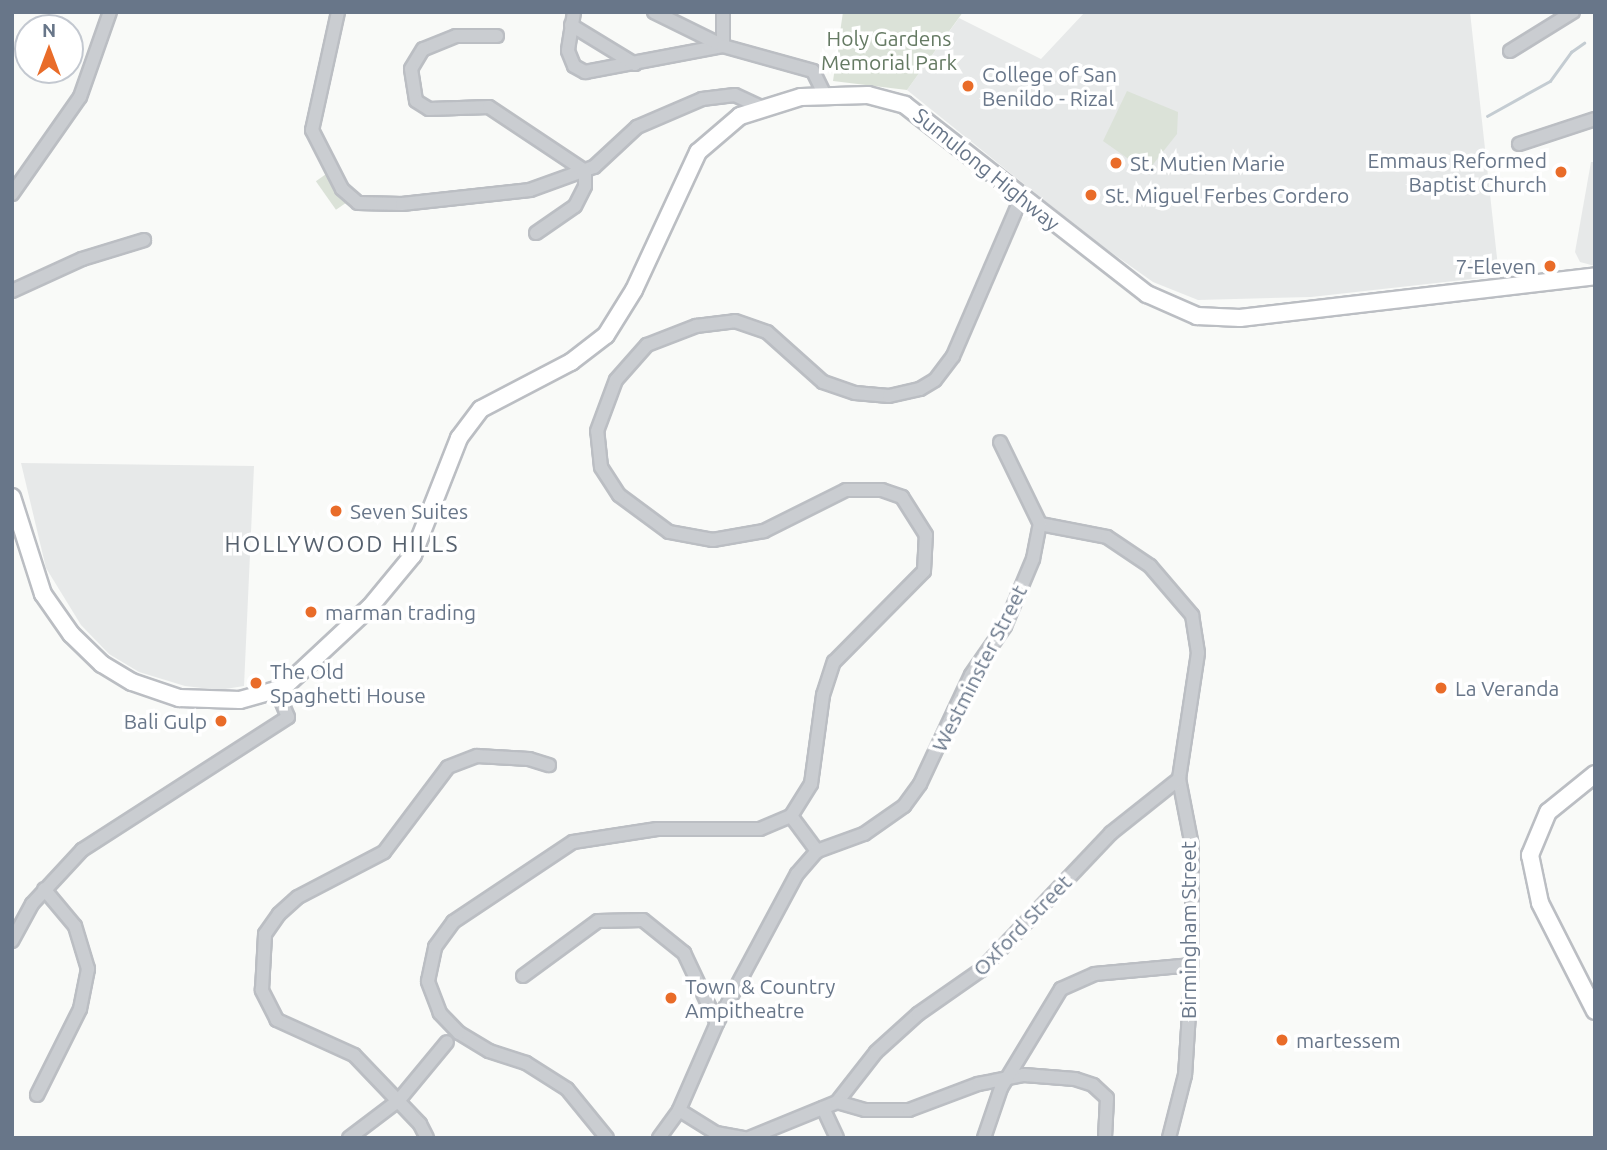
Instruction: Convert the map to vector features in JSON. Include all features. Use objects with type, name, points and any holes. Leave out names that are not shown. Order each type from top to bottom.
[{"type":"main road","name":"Sumulong Highway","points":[[12,498],[43,594],[71,634],[102,664],[132,682],[179,698],[240,700],[277,691],[362,614],[413,555],[459,439],[481,409],[571,362],[607,335],[634,290],[698,152],[740,116],[761,107],[824,94],[881,96],[905,105],[1021,198],[1147,293],[1197,316],[1240,318],[1595,276]]},
{"type":"main road","points":[[1595,774],[1553,805],[1538,828],[1530,855],[1540,903],[1595,1011]]},
{"type":"street","points":[[12,194],[80,97],[110,12]]},
{"type":"street","points":[[338,12],[312,130],[331,172],[351,200],[402,204],[503,195],[585,171],[637,127],[702,99],[735,95],[761,107]]},
{"type":"street","points":[[654,12],[723,46],[813,71],[824,94]]},
{"type":"street","points":[[723,12],[723,46]]},
{"type":"street","points":[[1510,51],[1573,12]]},
{"type":"street","points":[[635,64],[573,18],[568,51],[574,66],[585,72],[635,64],[723,46]]},
{"type":"street","points":[[497,36],[456,36],[422,49],[411,69],[416,101],[429,108],[489,107],[585,171]]},
{"type":"street","points":[[1519,144],[1595,119]]},
{"type":"street","points":[[536,233],[575,206],[585,186],[585,171]]},
{"type":"street","points":[[607,1138],[567,1089],[526,1063],[469,1039],[440,1013],[428,981],[435,947],[453,922],[516,876],[573,842],[657,829],[760,829],[792,816],[811,785],[823,695],[834,662],[924,571],[926,535],[918,516],[902,497],[883,490],[846,491],[764,531],[713,540],[669,532],[619,495],[601,467],[597,431],[616,380],[646,345],[696,326],[735,321],[767,332],[823,382],[855,393],[889,396],[920,389],[935,380],[953,356],[1021,198]]},
{"type":"street","points":[[12,291],[74,262],[144,240]]},
{"type":"street","points":[[1000,442],[1040,524]]},
{"type":"street","name":"Birmingham Street","points":[[1040,524],[1107,537],[1150,566],[1192,615],[1198,653],[1179,779],[1192,846],[1192,965],[1185,1075],[1169,1138]]},
{"type":"street","name":"Westminster Street","points":[[817,851],[864,834],[904,806],[920,783],[971,675],[1006,626],[1033,559],[1040,524]]},
{"type":"street","points":[[12,942],[44,889],[82,850],[288,717],[277,691]]},
{"type":"street","points":[[427,1138],[398,1100],[354,1055],[277,1020],[262,990],[265,934],[279,914],[298,897],[384,852],[402,833],[430,785],[448,767],[477,756],[529,759],[549,765]]},
{"type":"street","name":"Oxford Street","points":[[837,1102],[876,1052],[918,1014],[981,970],[1111,833],[1179,779]]},
{"type":"street","points":[[659,1138],[679,1110],[718,1023],[797,874],[817,851],[792,816]]},
{"type":"street","points":[[37,1095],[80,1009],[88,969],[75,926],[44,889]]},
{"type":"street","points":[[523,976],[598,921],[643,920],[684,953],[718,1023]]},
{"type":"street","points":[[984,1138],[1008,1076],[1061,989],[1095,974],[1192,965]]},
{"type":"street","points":[[349,1138],[398,1100],[447,1042]]},
{"type":"street","points":[[679,1110],[716,1133],[747,1138],[837,1102],[865,1110],[909,1110],[1008,1076],[1075,1079],[1093,1085],[1108,1098],[1105,1138]]},
{"type":"street","points":[[823,1108],[837,1138]]},
{"type":"shaded area","points":[[1085,12],[1470,12],[1499,276],[1311,297],[1198,300],[1153,282],[1095,241],[907,90],[959,18],[1041,59]]},
{"type":"shaded area","points":[[1591,162],[1595,162],[1595,266],[1580,262],[1575,252]]},
{"type":"shaded area","points":[[21,463],[254,466],[244,686],[219,690],[185,686],[139,672],[109,654],[81,625],[46,568]]},
{"type":"green space","name":"Holy Gardens Memorial Park","points":[[843,12],[963,12],[907,90],[833,81]]},
{"type":"green space","points":[[1127,91],[1178,112],[1177,134],[1147,172],[1103,141]]},
{"type":"green space","points":[[329,172],[349,201],[336,210],[316,181]]},
{"type":"waterway","points":[[1487,116],[1550,81],[1571,52],[1584,43]]},
{"type":"place","name":"College of San Benildo - Rizal","points":[[968,86]]},
{"type":"place","name":"St. Mutien Marie","points":[[1116,163]]},
{"type":"place","name":"Emmaus Reformed Baptist Church","points":[[1561,172]]},
{"type":"place","name":"St. Miguel Ferbes Cordero","points":[[1091,195]]},
{"type":"place","name":"7-Eleven","points":[[1550,266]]},
{"type":"place","name":"Seven Suites","points":[[336,511]]},
{"type":"place","name":"marman trading","points":[[311,612]]},
{"type":"place","name":"The Old Spaghetti House","points":[[256,683]]},
{"type":"place","name":"La Veranda","points":[[1441,688]]},
{"type":"place","name":"Bali Gulp","points":[[221,721]]},
{"type":"place","name":"Town & Country Ampitheatre","points":[[671,998]]},
{"type":"place","name":"martessem","points":[[1282,1040]]},
{"type":"district","name":"HOLLYWOOD HILLS","points":[[342,544]]}]
